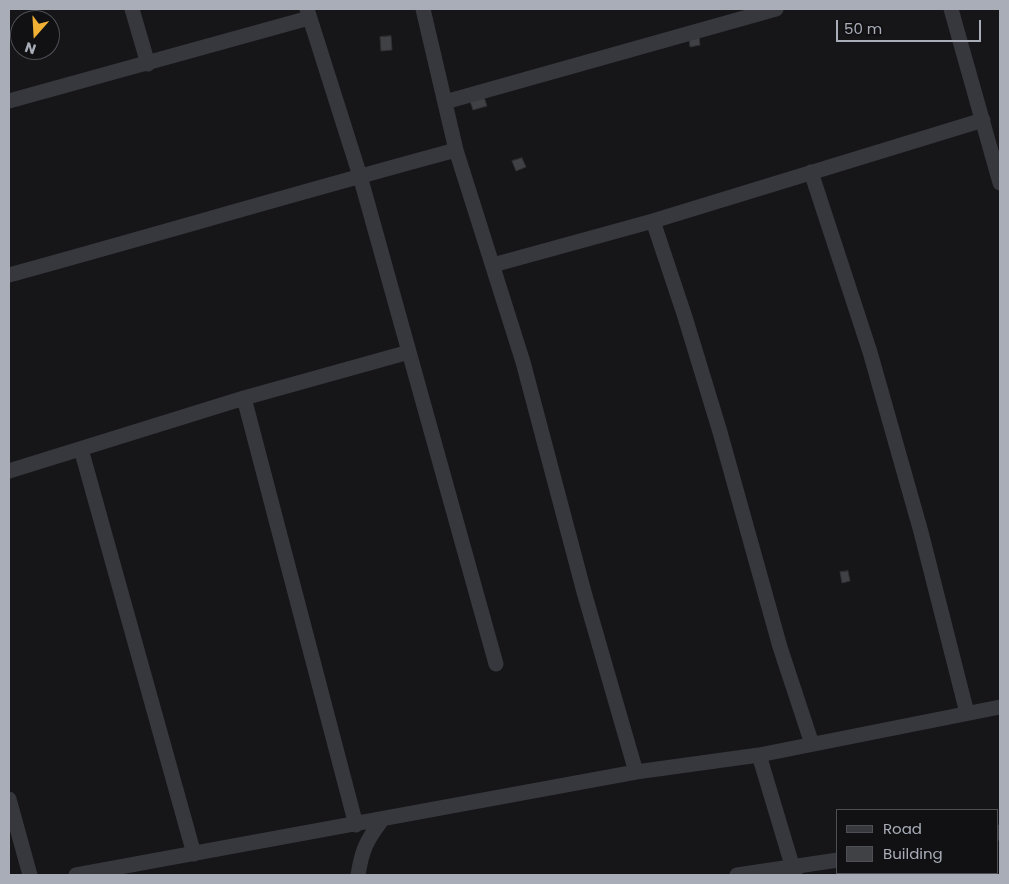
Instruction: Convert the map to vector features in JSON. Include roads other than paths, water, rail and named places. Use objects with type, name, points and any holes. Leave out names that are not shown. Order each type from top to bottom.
[{"type":"street","points":[[132,9],[148,64]]},
{"type":"street","points":[[423,9],[456,150],[523,362],[584,592],[636,772]]},
{"type":"street","points":[[445,102],[776,9]]},
{"type":"street","points":[[951,9],[1000,182]]},
{"type":"street","points":[[9,101],[148,64],[308,13],[360,176],[496,664]]},
{"type":"street","points":[[492,264],[653,221],[983,120]]},
{"type":"street","points":[[9,275],[456,150]]},
{"type":"street","points":[[811,172],[870,352],[921,532],[967,713]]},
{"type":"street","points":[[653,221],[720,432],[780,648],[812,744]]},
{"type":"street","points":[[9,472],[244,398],[409,352]]},
{"type":"street","points":[[244,398],[356,825]]},
{"type":"street","points":[[81,449],[194,854]]},
{"type":"street","points":[[76,875],[636,772],[760,755],[1000,707]]},
{"type":"street","points":[[760,755],[794,871]]},
{"type":"street","points":[[9,799],[30,875]]},
{"type":"street","points":[[358,875],[360,860],[367,841],[382,820]]},
{"type":"street","points":[[736,875],[794,871],[836,860]]}]
